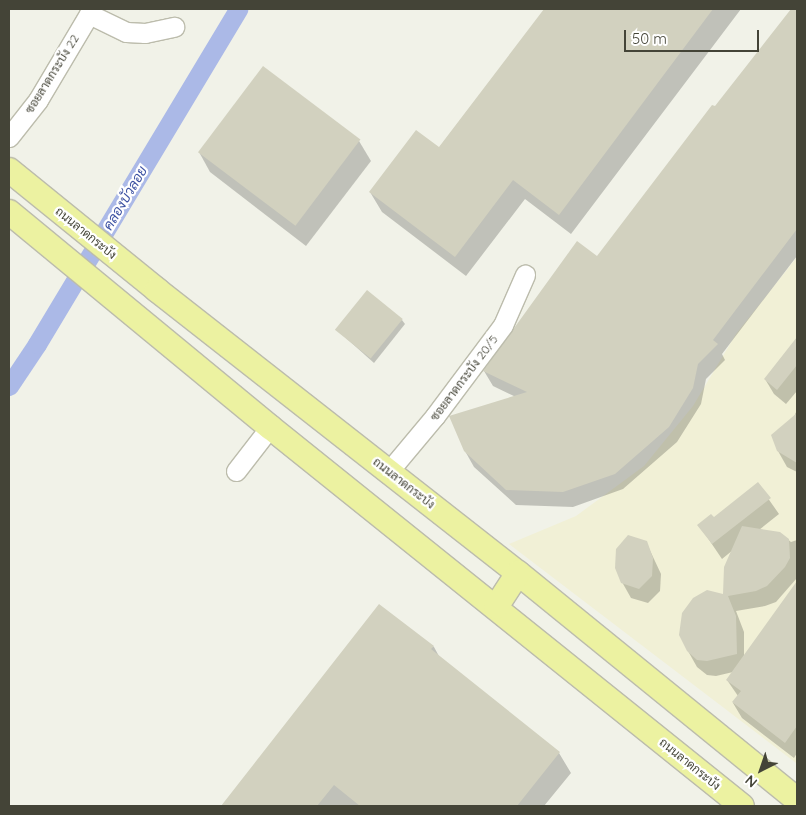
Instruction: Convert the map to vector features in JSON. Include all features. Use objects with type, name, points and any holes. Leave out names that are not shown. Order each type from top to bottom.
[{"type":"main road","name":"ถนนลาดกระบัง","points":[[9,170],[157,290],[518,573],[797,800]]},
{"type":"main road","name":"ถนนลาดกระบัง","points":[[12,215],[270,427],[742,806]]},
{"type":"main road","points":[[496,607],[518,573]]},
{"type":"street","points":[[91,11],[126,32],[145,33],[174,26]]},
{"type":"street","name":"ซอยลาดกระบัง 22","points":[[9,137],[38,100],[91,11]]},
{"type":"street","name":"ซอยลาดกระบัง 20/5","points":[[389,472],[435,416],[504,325],[525,276]]},
{"type":"street","points":[[236,470],[270,427]]},
{"type":"shaded area","points":[[797,257],[796,763],[509,544],[576,516],[644,466],[693,406],[736,334]]},
{"type":"building","points":[[544,9],[713,9],[559,215],[513,180],[455,257],[369,192],[416,130],[439,147]]},
{"type":"building","points":[[791,9],[797,9],[797,229],[713,340],[718,344],[698,364],[693,388],[669,427],[615,474],[563,492],[506,490],[464,451],[449,416],[527,392],[483,371],[577,241],[597,256],[712,105],[715,106]]},
{"type":"building","points":[[263,66],[360,139],[295,226],[198,152]]},
{"type":"building","points":[[367,290],[403,319],[371,359],[335,330]]},
{"type":"building","points":[[797,337],[797,365],[777,390],[764,379]]},
{"type":"building","points":[[797,413],[797,463],[777,451],[771,435]]},
{"type":"building","points":[[758,482],[771,498],[712,544],[697,525],[711,514],[714,517]]},
{"type":"building","points":[[742,526],[780,532],[789,539],[790,558],[785,567],[767,586],[756,591],[728,596],[736,616],[737,654],[707,661],[697,660],[687,651],[679,635],[682,613],[693,598],[707,590],[723,594],[724,567]]},
{"type":"building","points":[[628,535],[647,541],[653,558],[652,576],[639,589],[621,583],[615,568],[616,549]]},
{"type":"building","points":[[797,581],[797,726],[785,743],[732,702],[741,691],[726,680]]},
{"type":"building","points":[[379,604],[434,646],[431,649],[560,752],[517,806],[360,806],[334,785],[317,806],[221,806]]},
{"type":"waterway","name":"คลองบัวลอย","points":[[9,386],[37,344],[238,9]]}]
